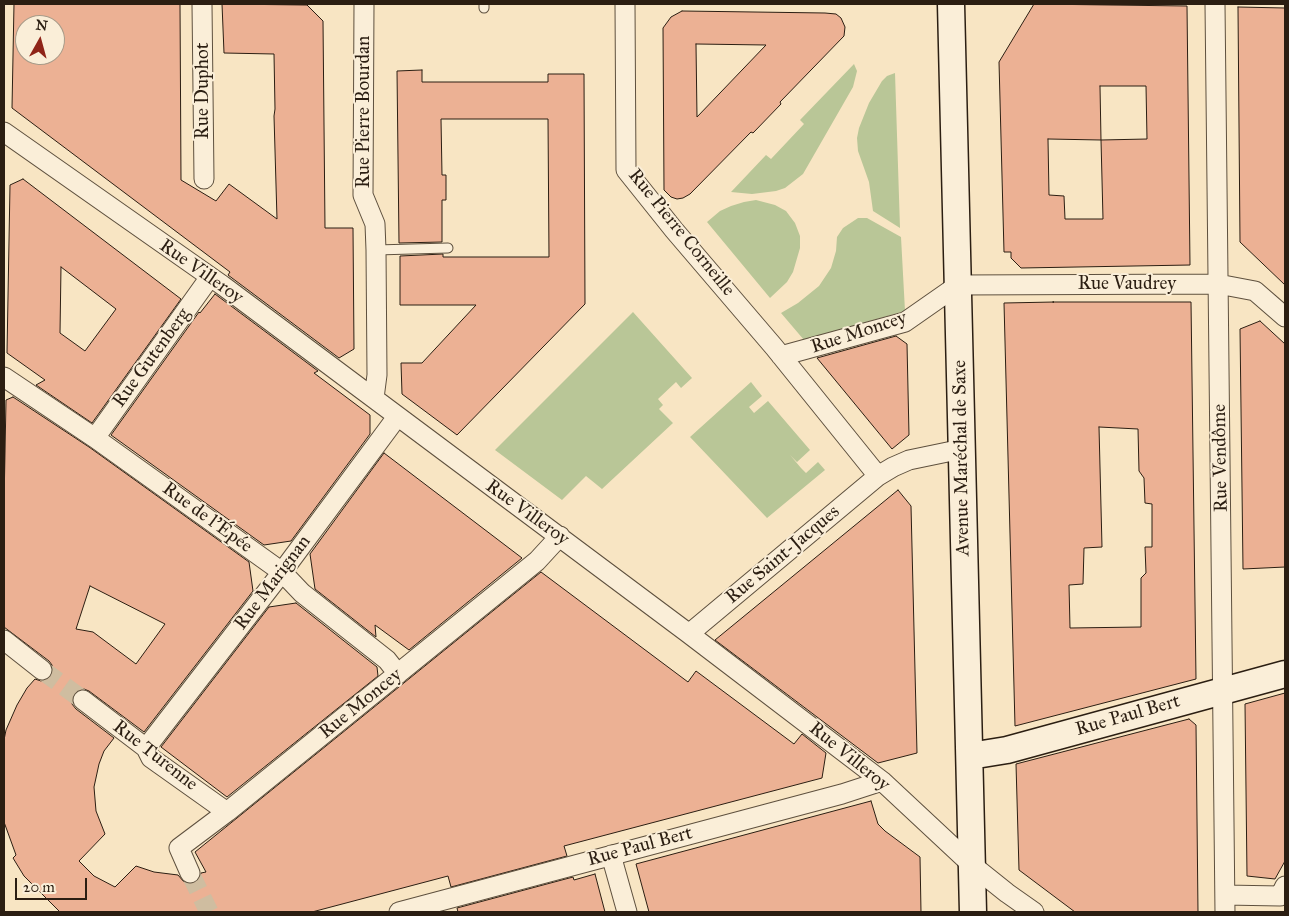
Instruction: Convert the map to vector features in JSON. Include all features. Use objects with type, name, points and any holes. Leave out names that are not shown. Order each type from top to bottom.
[{"type":"main road","name":"Avenue Maréchal de Saxe","points":[[951,4],[973,912]]},
{"type":"main road","name":"Rue Paul Bert","points":[[970,756],[1007,750],[1285,674]]},
{"type":"street","name":"Rue Duphot","points":[[202,4],[204,178]]},
{"type":"street","name":"Rue Pierre Bourdan","points":[[364,4],[363,195],[375,224],[377,375],[374,398]]},
{"type":"street","name":"Rue Pierre Corneille","points":[[625,4],[626,170],[674,230],[781,356]]},
{"type":"street","name":"Rue Vendôme","points":[[1215,4],[1225,904]]},
{"type":"street","name":"Rue Villeroy","points":[[4,132],[210,277],[538,522],[560,536],[882,781],[972,865],[1034,912]]},
{"type":"street","name":"Rue Gutenberg","points":[[94,438],[210,277]]},
{"type":"street","name":"Rue Vaudrey","points":[[958,285],[1218,284],[1255,291],[1285,317]]},
{"type":"street","name":"Rue Moncey","points":[[781,356],[905,322],[958,285]]},
{"type":"street","points":[[781,356],[878,476]]},
{"type":"street","name":"Rue de l'Épée","points":[[4,377],[94,438],[282,572],[302,593],[388,660],[398,674]]},
{"type":"street","name":"Rue Marignan","points":[[146,748],[282,572],[397,417]]},
{"type":"street","name":"Rue Saint-Jacques","points":[[688,633],[878,476],[909,460],[962,449]]},
{"type":"street","name":"Rue Moncey","points":[[190,874],[179,848],[227,812],[537,561],[560,536]]},
{"type":"street","points":[[4,640],[42,670]]},
{"type":"street","name":"Rue Turenne","points":[[83,700],[127,737],[146,748],[151,758],[227,812]]},
{"type":"street","name":"Rue Paul Bert","points":[[398,912],[429,908],[611,855],[842,794],[882,781]]},
{"type":"street","points":[[611,855],[627,912]]},
{"type":"street","points":[[1225,904],[1282,891]]},
{"type":"lane","points":[[376,250],[448,248]]},
{"type":"green space","points":[[854,64],[857,71],[853,87],[803,174],[785,188],[776,191],[752,194],[731,192],[766,155],[771,159],[804,124],[800,120]]},
{"type":"green space","points":[[895,73],[900,228],[873,211],[869,182],[858,151],[857,138],[869,103],[882,81],[887,76]]},
{"type":"green space","points":[[756,200],[775,205],[786,211],[795,223],[800,236],[800,248],[793,272],[787,282],[770,298],[707,222],[720,211],[731,206]]},
{"type":"green space","points":[[858,218],[867,218],[901,237],[905,311],[804,340],[781,313],[798,303],[819,286],[831,268],[836,251],[837,237],[843,228]]},
{"type":"green space","points":[[633,312],[692,378],[681,388],[676,382],[658,399],[663,405],[659,409],[673,423],[602,489],[586,476],[562,500],[495,450]]},
{"type":"green space","points":[[751,382],[762,396],[749,407],[754,413],[768,401],[810,450],[797,462],[790,455],[806,473],[818,462],[825,470],[767,518],[690,437]]},
{"type":"building","points":[[14,4],[180,4],[181,180],[216,201],[229,184],[277,219],[274,54],[224,53],[222,4],[307,5],[323,21],[325,228],[353,228],[354,349],[339,358],[228,275],[230,272],[12,108]]},
{"type":"building","points":[[1034,4],[1187,6],[1190,265],[1021,268],[1011,258],[1011,252],[1004,252],[999,62]],"holes":[[[1100,86],[1146,86],[1147,139],[1101,140]],[[1048,139],[1101,140],[1103,219],[1065,219],[1064,196],[1049,195]]]},
{"type":"building","points":[[1238,7],[1285,8],[1285,285],[1240,242]]},
{"type":"building","points":[[682,11],[825,13],[836,14],[841,18],[845,27],[844,36],[780,102],[781,104],[753,133],[751,132],[690,194],[677,199],[671,197],[664,190],[663,28],[671,17]],"holes":[[[696,44],[766,45],[697,117]]]},
{"type":"building","points":[[422,70],[422,82],[548,82],[548,74],[584,74],[585,304],[457,435],[402,394],[401,363],[422,363],[476,305],[400,305],[400,256],[443,254],[443,257],[549,257],[548,119],[441,119],[442,175],[446,175],[446,200],[442,200],[442,242],[399,243],[397,71]]},
{"type":"building","points":[[23,179],[181,299],[92,423],[36,385],[45,380],[7,353],[10,185]],"holes":[[[61,267],[116,309],[85,351],[60,333]]]},
{"type":"building","points":[[215,294],[318,371],[314,373],[370,415],[370,434],[291,541],[264,545],[111,435],[199,312]]},
{"type":"building","points":[[1191,302],[1196,679],[1015,726],[1004,303]],"holes":[[[1099,427],[1138,429],[1139,471],[1144,478],[1145,503],[1152,504],[1152,547],[1145,547],[1146,573],[1141,578],[1141,627],[1070,628],[1069,585],[1083,584],[1084,548],[1102,547]]]},
{"type":"building","points":[[1260,321],[1285,344],[1285,567],[1243,569],[1240,329]]},
{"type":"building","points":[[896,336],[907,344],[909,435],[892,449],[817,358]]},
{"type":"building","points":[[13,397],[89,447],[249,562],[253,591],[144,732],[89,691],[84,689],[78,690],[72,698],[72,704],[76,709],[114,738],[104,751],[94,787],[96,811],[105,834],[79,861],[94,876],[115,887],[136,866],[154,872],[178,875],[184,882],[189,884],[195,883],[201,873],[206,872],[195,852],[541,572],[688,682],[696,671],[794,744],[802,734],[826,753],[822,778],[564,846],[567,856],[451,887],[448,876],[312,912],[60,912],[24,876],[13,858],[16,855],[4,822],[4,740],[6,730],[27,688],[35,679],[47,680],[51,677],[53,671],[49,661],[4,627],[6,400]],"holes":[[[90,586],[165,624],[136,664],[93,632],[76,629]]]},
{"type":"building","points":[[384,453],[522,558],[409,650],[375,625],[376,637],[315,589],[310,554]]},
{"type":"building","points":[[898,490],[911,506],[917,753],[878,763],[715,640]]},
{"type":"building","points":[[296,603],[377,667],[378,676],[227,797],[161,747],[269,607]]},
{"type":"building","points":[[1285,693],[1285,861],[1275,879],[1247,876],[1245,704]]},
{"type":"building","points":[[1189,719],[1196,725],[1198,912],[1075,912],[1019,870],[1016,764]]},
{"type":"building","points":[[871,801],[878,824],[920,857],[921,912],[649,912],[636,864]]},
{"type":"building","points":[[595,874],[605,912],[458,912],[457,908],[573,877],[574,880]]},
{"type":"tunnel","points":[[42,670],[83,700]]},
{"type":"tunnel","points":[[190,873],[209,912]]}]
